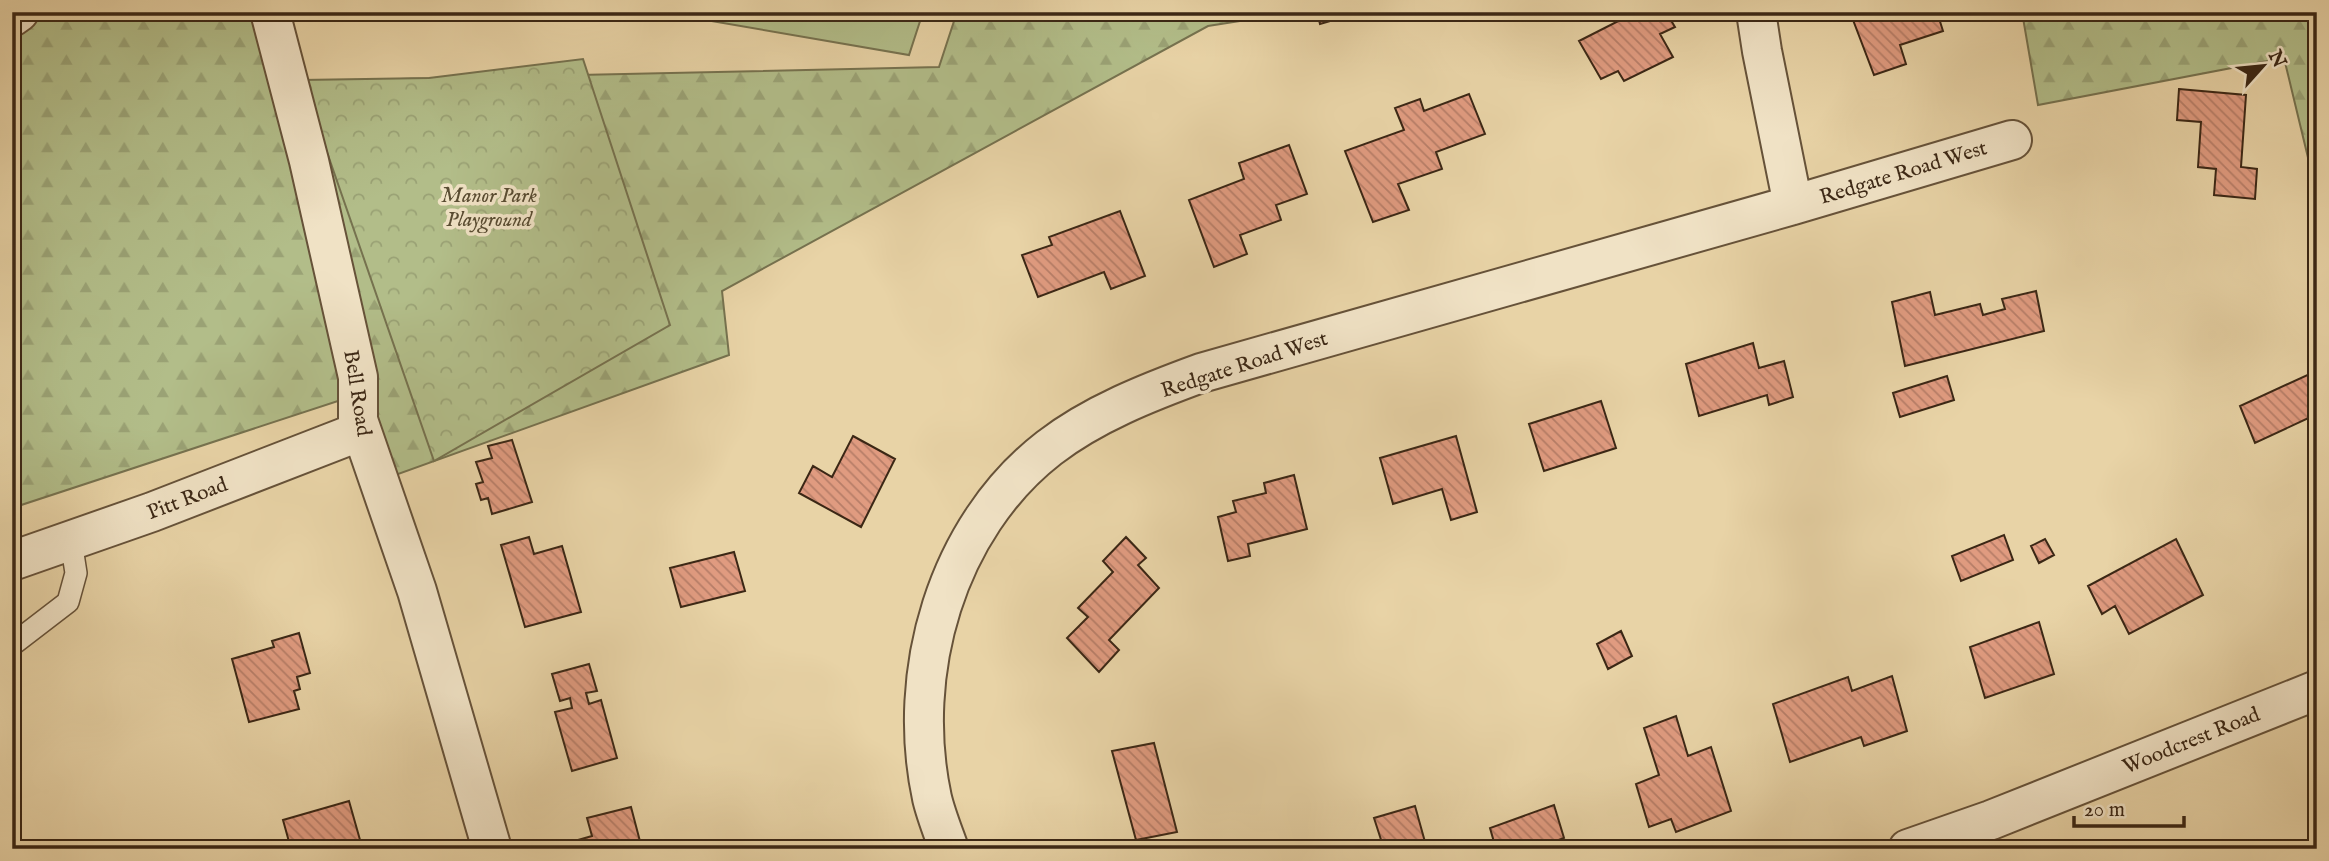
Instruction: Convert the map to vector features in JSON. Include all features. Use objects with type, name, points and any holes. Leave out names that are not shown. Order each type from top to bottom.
[{"type":"street","points":[[12,17],[19,12]]},
{"type":"street","name":"Bell Road","points":[[270,12],[309,161],[358,377],[358,420],[417,592],[492,849]]},
{"type":"street","name":"Redgate Road West","points":[[1756,12],[1793,205]]},
{"type":"street","name":"Redgate Road West","points":[[949,849],[932,799],[925,754],[925,700],[934,629],[951,576],[978,526],[1009,485],[1047,449],[1080,426],[1201,373],[2012,140]]},
{"type":"street","name":"Pitt Road","points":[[12,561],[361,431]]},
{"type":"street","name":"Woodcrest Road","points":[[1908,849],[1991,820],[2317,690]]},
{"type":"lane","points":[[12,645],[68,602],[76,573],[71,541]]},
{"type":"green space","points":[[12,12],[265,12],[296,100],[401,79],[939,67],[957,12],[1298,12],[1208,26],[722,291],[729,355],[376,482],[347,398],[12,508]]},
{"type":"green space","points":[[659,12],[923,12],[909,55]]},
{"type":"green space","points":[[2022,12],[2317,12],[2317,195],[2284,58],[2038,105]]},
{"type":"green space","name":"Manor Park Playground","points":[[583,59],[670,325],[434,461],[302,80],[429,78]]},
{"type":"building","points":[[1317,12],[1335,12],[1337,19],[1320,24]]},
{"type":"building","points":[[1636,12],[1645,12],[1647,16],[1654,12],[1666,12],[1675,27],[1660,34],[1673,57],[1624,81],[1618,71],[1601,79],[1579,41]]},
{"type":"building","points":[[1850,12],[1946,12],[1938,15],[1943,31],[1900,45],[1906,64],[1874,75]]},
{"type":"building","points":[[2179,89],[2246,95],[2241,167],[2257,169],[2255,199],[2214,195],[2216,169],[2198,167],[2201,122],[2177,120]]},
{"type":"building","points":[[1469,94],[1485,134],[1436,152],[1442,169],[1398,184],[1409,210],[1373,222],[1345,151],[1404,130],[1395,108],[1420,99],[1424,111]]},
{"type":"building","points":[[1289,145],[1307,194],[1276,205],[1281,220],[1240,235],[1247,254],[1214,267],[1189,200],[1244,179],[1239,163]]},
{"type":"building","points":[[1120,211],[1145,276],[1111,289],[1104,272],[1038,297],[1022,255],[1052,245],[1049,237]]},
{"type":"building","points":[[2036,291],[2044,331],[1905,366],[1892,302],[1930,292],[1935,315],[1980,304],[1983,315],[2005,309],[2002,299]]},
{"type":"building","points":[[1753,343],[1759,368],[1784,361],[1793,397],[1769,405],[1767,395],[1699,416],[1686,364]]},
{"type":"building","points":[[2314,372],[2317,378],[2317,414],[2255,443],[2240,406]]},
{"type":"building","points":[[1947,376],[1954,400],[1900,417],[1893,393]]},
{"type":"building","points":[[1601,401],[1616,448],[1544,471],[1529,424]]},
{"type":"building","points":[[853,436],[895,459],[861,527],[799,493],[813,466],[832,477]]},
{"type":"building","points":[[1456,436],[1477,512],[1451,520],[1442,489],[1393,504],[1380,458]]},
{"type":"building","points":[[512,440],[532,502],[492,514],[488,498],[481,500],[476,484],[483,482],[476,462],[492,458],[488,446]]},
{"type":"building","points":[[1294,475],[1307,529],[1248,544],[1250,556],[1228,561],[1218,517],[1236,512],[1233,501],[1266,493],[1264,483]]},
{"type":"building","points":[[2004,535],[2013,560],[1961,581],[1952,556]]},
{"type":"building","points":[[529,537],[534,554],[562,546],[581,612],[525,627],[501,545]]},
{"type":"building","points":[[1126,537],[1146,558],[1138,565],[1159,588],[1109,640],[1119,650],[1099,672],[1067,638],[1088,617],[1078,608],[1113,572],[1103,561]]},
{"type":"building","points":[[2045,539],[2054,555],[2039,563],[2031,546]]},
{"type":"building","points":[[2176,539],[2203,595],[2129,634],[2115,606],[2102,614],[2088,586]]},
{"type":"building","points":[[734,552],[745,591],[681,607],[670,568]]},
{"type":"building","points":[[2039,622],[2054,674],[1985,698],[1970,647]]},
{"type":"building","points":[[1621,631],[1632,656],[1608,669],[1597,644]]},
{"type":"building","points":[[299,633],[310,673],[297,677],[300,689],[294,691],[299,709],[249,722],[232,659],[274,647],[272,641]]},
{"type":"building","points":[[589,664],[597,691],[586,693],[589,704],[601,700],[617,758],[572,771],[555,712],[572,708],[570,698],[560,701],[552,674]]},
{"type":"building","points":[[1892,676],[1907,731],[1864,746],[1861,737],[1790,762],[1773,704],[1848,677],[1852,691]]},
{"type":"building","points":[[1676,716],[1688,756],[1711,747],[1731,811],[1676,832],[1671,819],[1649,827],[1636,784],[1659,775],[1644,728]]},
{"type":"building","points":[[1154,743],[1177,832],[1136,840],[1112,751]]},
{"type":"building","points":[[349,801],[362,847],[291,849],[283,820]]},
{"type":"building","points":[[1554,805],[1564,838],[1548,844],[1549,849],[1496,849],[1490,828]]},
{"type":"building","points":[[1415,806],[1425,842],[1406,849],[1384,849],[1374,818]]},
{"type":"building","points":[[631,807],[642,849],[580,849],[578,840],[592,836],[587,818]]}]
